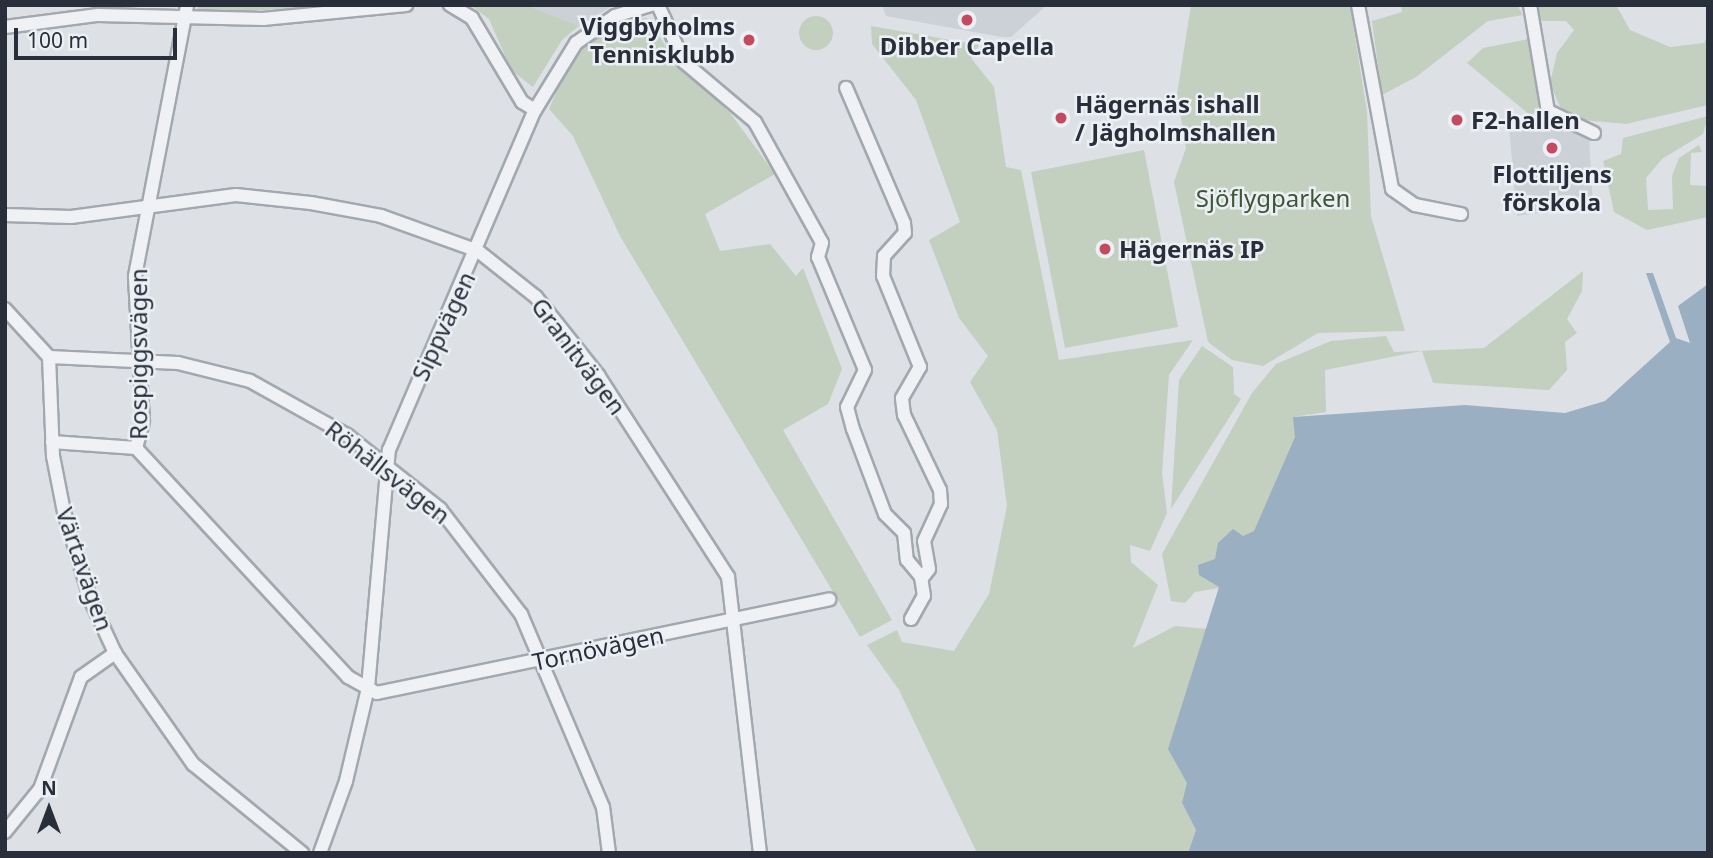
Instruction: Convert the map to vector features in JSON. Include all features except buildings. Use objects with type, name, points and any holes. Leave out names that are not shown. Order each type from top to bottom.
[{"type":"street","points":[[5,27],[98,15],[186,10],[288,18],[406,5]]},
{"type":"street","points":[[450,5],[472,18],[522,102],[535,110]]},
{"type":"street","name":"Sippvägen","points":[[320,853],[346,781],[368,688],[385,463],[478,251],[535,110],[576,43],[615,16],[652,5]]},
{"type":"street","points":[[658,5],[684,62],[755,122],[822,243],[818,257],[865,370],[847,407],[850,418],[885,514],[904,534],[907,560],[921,578],[924,596],[911,618]]},
{"type":"street","points":[[1358,5],[1392,188],[1415,205],[1461,214]]},
{"type":"street","points":[[1530,5],[1548,111],[1594,133]]},
{"type":"street","name":"Rospiggsvägen","points":[[186,10],[146,205],[135,276],[143,421],[136,448],[348,677],[368,688]]},
{"type":"street","points":[[846,88],[904,223],[905,233],[884,256],[883,276],[920,367],[902,398],[904,415],[940,490],[924,541],[929,569],[921,578]]},
{"type":"street","name":"Granitvägen","points":[[5,215],[71,217],[236,195],[310,203],[381,216],[478,251],[536,297],[598,375],[714,552],[737,617],[737,691],[760,853]]},
{"type":"street","points":[[5,309],[49,357]]},
{"type":"street","name":"Röhällsvägen","points":[[49,357],[140,360],[250,381],[310,411],[385,463],[465,535],[521,614],[539,662],[603,807],[609,853]]},
{"type":"street","name":"Värtavägen","points":[[49,357],[52,442],[75,554],[116,653],[193,764],[302,853]]},
{"type":"street","points":[[52,442],[136,448]]},
{"type":"street","name":"Tornövägen","points":[[368,688],[388,694],[829,599]]},
{"type":"street","points":[[5,832],[40,789],[71,694],[81,677],[116,653]]},
{"type":"shaded area","points":[[526,5],[614,5],[579,26]]},
{"type":"shaded area","name":"Dibber Capella","points":[[882,5],[1047,5],[1011,37],[1002,37],[886,16]]},
{"type":"shaded area","points":[[1557,124],[1589,136],[1593,205],[1517,216],[1509,126]]},
{"type":"green space","points":[[199,5],[358,5],[247,11],[197,10]]},
{"type":"green space","points":[[470,5],[526,5],[579,26],[562,40],[533,87],[511,70],[489,19]]},
{"type":"green space","name":"Sjöflygparken","points":[[1191,5],[1350,5],[1367,112],[1371,216],[1405,331],[1318,333],[1263,366],[1232,360],[1208,342],[1174,182],[1186,148],[1177,94]]},
{"type":"green space","points":[[1401,5],[1517,5],[1523,15],[1488,21],[1416,77],[1382,95],[1372,21],[1402,12]]},
{"type":"green space","points":[[1536,5],[1616,5],[1630,30],[1670,47],[1704,43],[1708,35],[1708,105],[1626,124],[1583,120],[1560,107],[1550,83],[1557,53],[1574,30],[1566,21],[1542,21]]},
{"type":"green space","points":[[816,16],[828,21],[833,33],[828,45],[816,50],[804,45],[799,33],[804,21]]},
{"type":"green space","points":[[647,18],[677,63],[730,113],[775,174],[705,214],[720,251],[770,244],[796,276],[803,268],[842,369],[828,404],[783,430],[892,620],[860,637],[620,236],[573,136],[549,109],[575,48],[616,20]]},
{"type":"green space","points":[[871,26],[979,45],[971,58],[994,87],[1006,167],[1021,170],[1059,360],[1193,340],[1169,375],[1162,473],[1167,513],[1150,551],[1130,545],[1131,562],[1158,585],[1133,648],[1175,626],[1208,629],[1236,645],[1182,803],[1196,830],[1188,853],[977,853],[899,690],[867,645],[897,630],[902,642],[954,651],[989,594],[1007,506],[997,430],[970,382],[988,356],[959,318],[929,240],[960,222],[916,100],[872,44]]},
{"type":"green space","points":[[1533,38],[1539,107],[1531,116],[1467,63],[1483,48]]},
{"type":"green space","points":[[1708,116],[1703,134],[1662,159],[1646,178],[1648,210],[1673,209],[1672,176],[1679,158],[1699,145],[1702,152],[1691,153],[1690,185],[1708,186],[1708,217],[1647,230],[1614,212],[1603,161],[1621,154],[1623,138]]},
{"type":"green space","name":"Hägernäs IP","points":[[1144,150],[1178,327],[1065,348],[1031,172]]},
{"type":"green space","points":[[1583,271],[1582,291],[1567,319],[1577,333],[1565,342],[1567,370],[1549,390],[1433,383],[1422,351],[1325,370],[1326,412],[1293,417],[1305,463],[1219,588],[1195,592],[1185,603],[1171,601],[1162,554],[1252,393],[1276,364],[1331,341],[1386,336],[1394,352],[1484,348]]},
{"type":"green space","points":[[1202,346],[1233,367],[1234,394],[1241,399],[1171,509],[1179,380]]},
{"type":"water","points":[[1646,273],[1653,273],[1676,338],[1690,343],[1678,306],[1708,284],[1708,853],[1188,853],[1196,830],[1182,803],[1187,783],[1168,749],[1219,587],[1199,575],[1198,565],[1215,559],[1218,543],[1233,529],[1243,536],[1254,531],[1295,437],[1293,417],[1465,405],[1565,413],[1605,401],[1670,342]]},
{"type":"place","name":"Dibber Capella","points":[[967,20]]},
{"type":"place","name":"Viggbyholms Tennisklubb","points":[[749,40]]},
{"type":"place","name":"Hägernäs ishall / Jägholmshallen","points":[[1061,118]]},
{"type":"place","name":"F2-hallen","points":[[1457,120]]},
{"type":"place","name":"Flottiljens förskola","points":[[1552,148]]},
{"type":"place","name":"Hägernäs IP","points":[[1105,249]]}]
